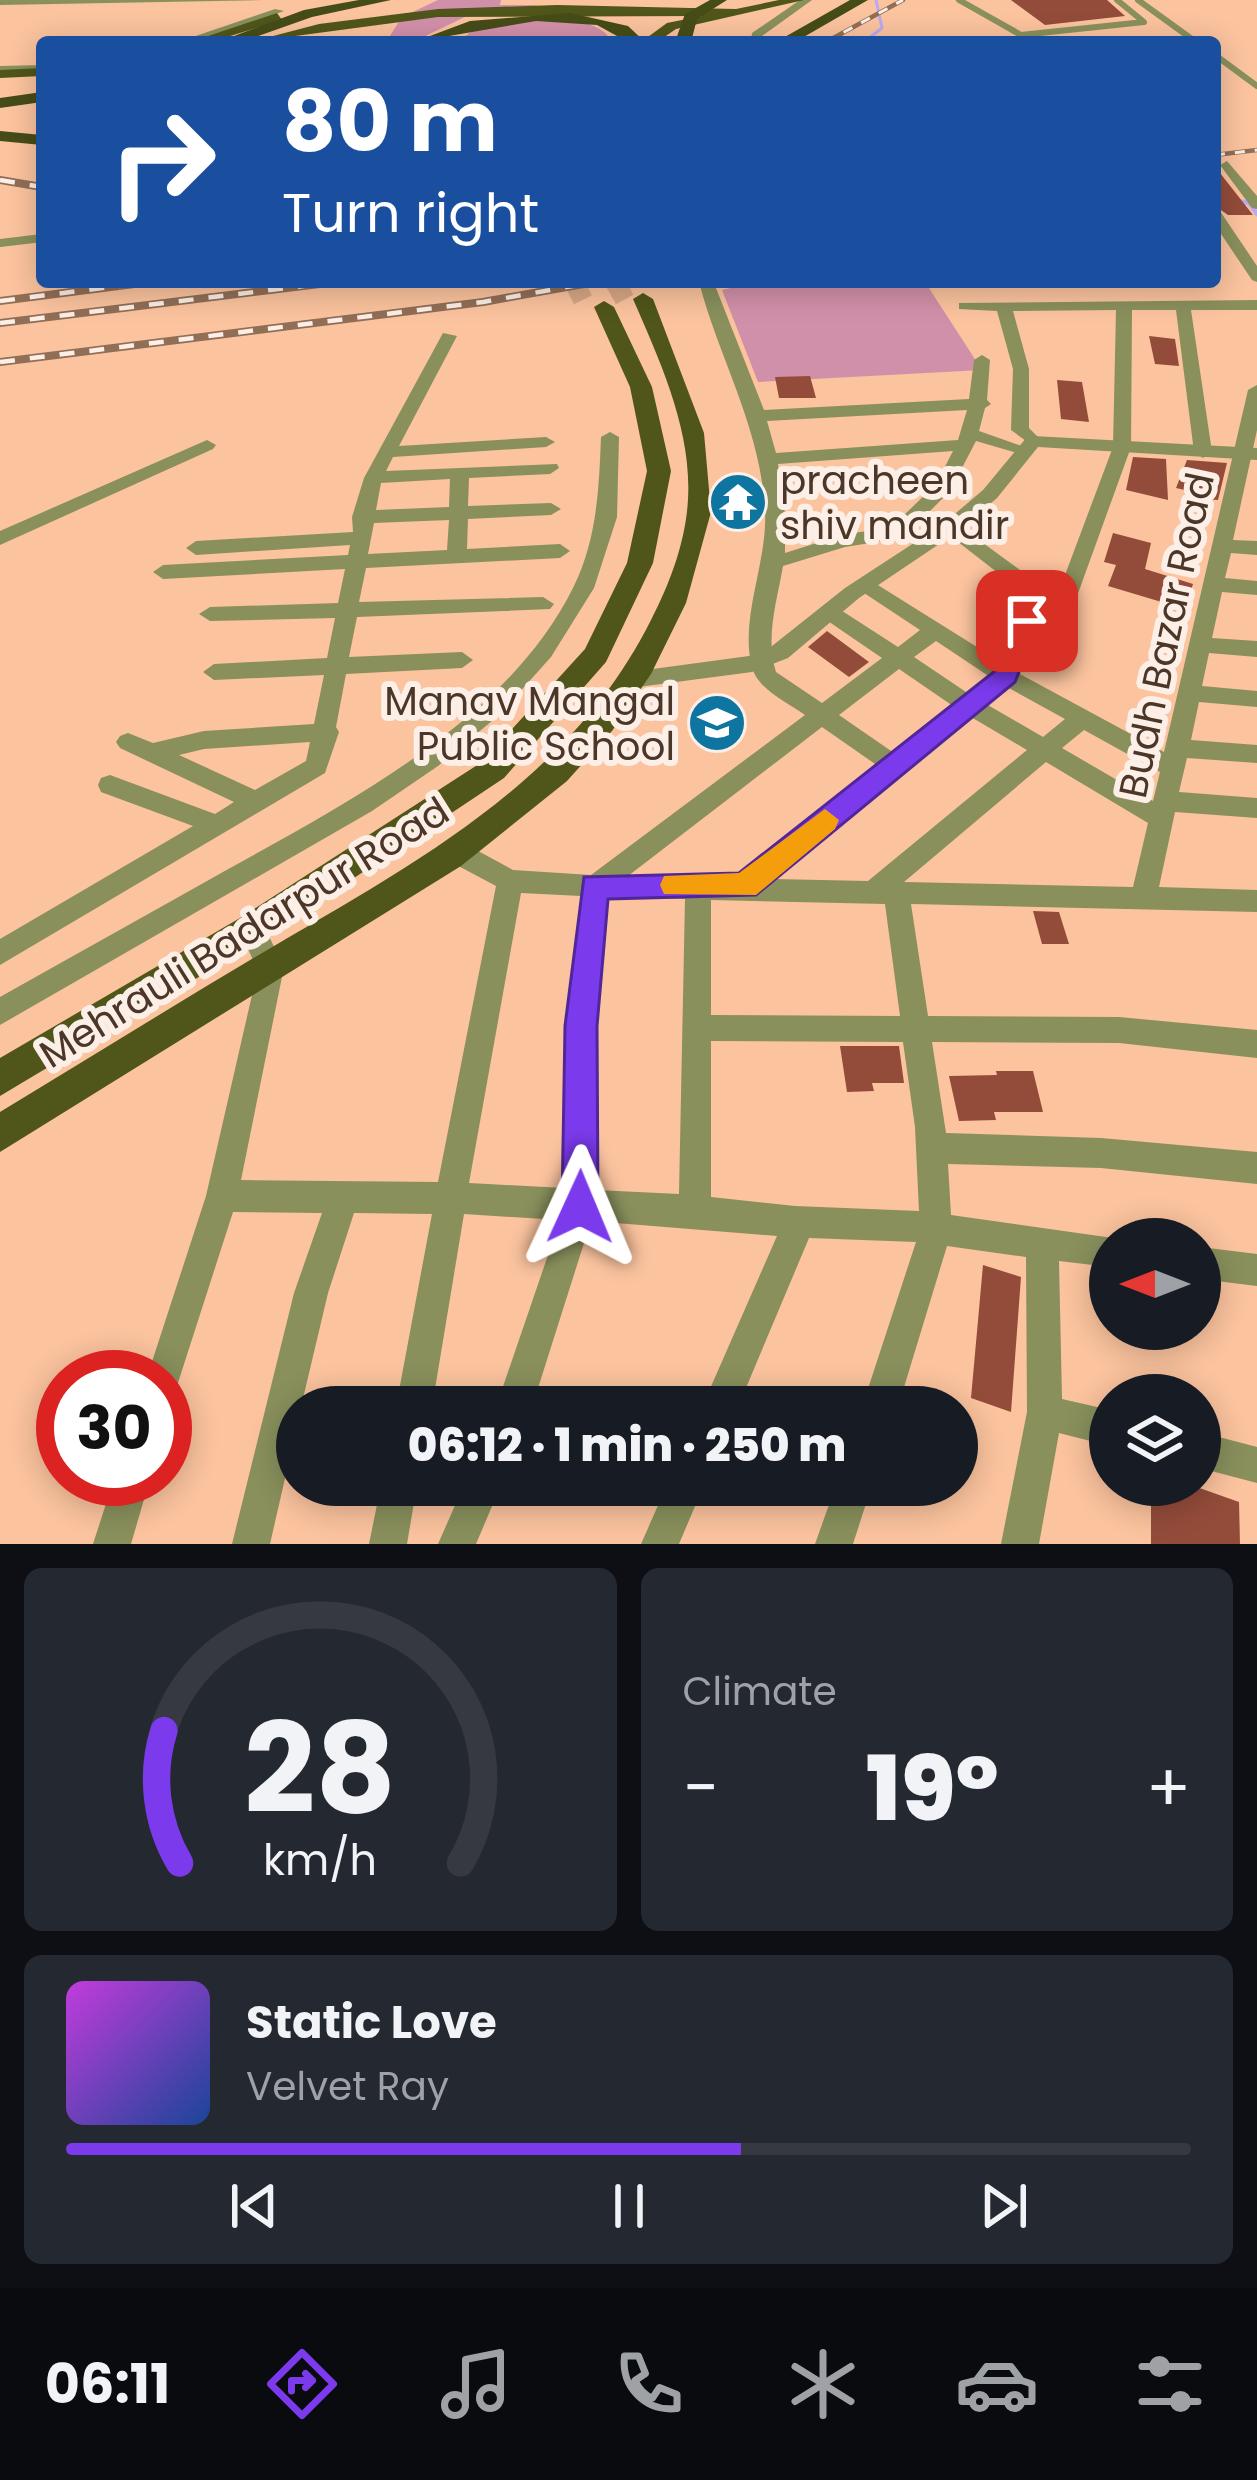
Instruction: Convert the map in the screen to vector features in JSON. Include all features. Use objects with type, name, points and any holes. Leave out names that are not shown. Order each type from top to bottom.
[{"type":"highway","points":[[685,36],[690,17],[720,0]]},
{"type":"highway","points":[[795,36],[861,0]]},
{"type":"highway","points":[[243,36],[310,13],[385,5]]},
{"type":"highway","points":[[451,34],[502,12],[569,10],[616,20],[634,36]]},
{"type":"highway","points":[[451,34],[484,22],[535,15],[597,22],[616,36]]},
{"type":"highway","points":[[0,103],[36,98]]},
{"type":"highway","points":[[0,118],[36,121]]},
{"type":"highway","points":[[0,132],[36,135]]},
{"type":"main road","points":[[214,36],[278,14],[347,0]]},
{"type":"main road","points":[[381,34],[394,17],[427,0]]},
{"type":"main road","points":[[609,0],[690,12]]},
{"type":"main road","points":[[657,36],[672,26],[803,0]]},
{"type":"main road","points":[[278,36],[385,5],[503,1],[741,13]]},
{"type":"main road","points":[[0,75],[36,73]]},
{"type":"main road","name":"Mehrauli Badarpur Road","points":[[0,1078],[252,928],[493,770],[596,655],[640,563],[659,471],[615,304],[689,422],[700,483],[696,540],[638,679],[580,754],[458,853],[0,1133]]},
{"type":"street","points":[[0,2],[258,0]]},
{"type":"street","points":[[204,36],[278,14],[289,0]]},
{"type":"street","points":[[756,36],[803,0]]},
{"type":"street","points":[[741,13],[771,21]]},
{"type":"street","points":[[1227,165],[1257,206]]},
{"type":"street","points":[[1221,223],[1257,277]]},
{"type":"street","points":[[708,288],[758,416],[777,506],[760,662],[767,677],[893,764]]},
{"type":"street","points":[[978,288],[997,306],[1021,369],[1020,430],[1029,446]]},
{"type":"street","points":[[1044,288],[1057,306]]},
{"type":"street","points":[[950,528],[1040,596],[1066,598],[1122,448],[1116,306],[1101,288]]},
{"type":"street","points":[[1158,288],[1174,306],[1203,452]]},
{"type":"street","points":[[1210,288],[1220,305]]},
{"type":"street","points":[[965,306],[1257,305]]},
{"type":"street","points":[[0,953],[317,766],[373,478],[449,336]]},
{"type":"street","points":[[774,562],[880,536],[909,521],[929,502],[968,440],[982,404],[982,360]]},
{"type":"street","name":"Budh Bazar Road","points":[[1144,896],[1231,508],[1250,453],[1257,390]]},
{"type":"street","points":[[758,416],[982,404]]},
{"type":"street","points":[[0,1012],[390,789],[505,698],[556,632],[592,565],[609,513],[614,476],[610,437]]},
{"type":"street","points":[[770,459],[968,440],[1250,453]]},
{"type":"street","points":[[385,452],[546,442]]},
{"type":"street","points":[[0,539],[206,445]]},
{"type":"street","points":[[638,679],[760,662],[950,528],[990,494],[1029,446]]},
{"type":"street","points":[[373,478],[550,468]]},
{"type":"street","points":[[457,556],[460,473]]},
{"type":"street","points":[[1231,508],[1257,508]]},
{"type":"street","points":[[163,572],[358,539],[460,514],[551,509]]},
{"type":"street","points":[[196,548],[358,539],[457,556],[560,551]]},
{"type":"street","points":[[1222,546],[1257,548]]},
{"type":"street","points":[[865,584],[1006,676],[1082,718],[1175,758],[1257,754]]},
{"type":"street","points":[[1214,584],[1257,588]]},
{"type":"street","points":[[745,886],[1006,676],[1040,596]]},
{"type":"street","points":[[210,614],[543,604]]},
{"type":"street","points":[[829,612],[969,705],[1164,810],[1257,808]]},
{"type":"street","points":[[521,1386],[580,1207],[581,1026],[595,886],[935,630]]},
{"type":"street","points":[[1200,645],[1257,649]]},
{"type":"street","points":[[214,672],[462,659]]},
{"type":"street","points":[[1190,693],[1257,699]]},
{"type":"street","points":[[886,890],[1082,718]]},
{"type":"street","points":[[260,803],[139,747],[327,731]]},
{"type":"street","points":[[110,785],[220,826]]},
{"type":"street","points":[[458,853],[511,881],[1257,901]]},
{"type":"street","points":[[418,1386],[453,1198],[473,1044],[511,881]]},
{"type":"street","points":[[695,1210],[698,885]]},
{"type":"street","points":[[886,890],[932,1148],[936,1229],[887,1386]]},
{"type":"street","points":[[173,1350],[222,1196],[270,967],[252,928]]},
{"type":"street","points":[[700,1028],[1119,1030],[1257,1044]]},
{"type":"street","points":[[932,1148],[1101,1153],[1257,1168]]},
{"type":"street","points":[[222,1196],[453,1198],[695,1210],[794,1222],[936,1229],[1089,1248]]},
{"type":"street","points":[[251,1544],[310,1293],[343,1197]]},
{"type":"street","points":[[729,1386],[792,1242],[794,1222]]},
{"type":"street","points":[[1020,1544],[1045,1412],[1042,1241]]},
{"type":"street","points":[[1221,1266],[1257,1270]]},
{"type":"street","points":[[1045,1412],[1089,1423]]},
{"type":"street","points":[[1221,1456],[1257,1466]]},
{"type":"street","points":[[112,1544],[124,1506]]},
{"type":"street","points":[[388,1544],[395,1506]]},
{"type":"street","points":[[457,1544],[473,1506]]},
{"type":"street","points":[[660,1544],[677,1506]]},
{"type":"street","points":[[834,1544],[847,1506]]},
{"type":"lane","points":[[959,0],[1006,31],[1034,36],[1144,22],[1117,0]]},
{"type":"lane","points":[[1138,0],[1188,36]]},
{"type":"lane","points":[[1221,60],[1257,86]]},
{"type":"lane","points":[[0,243],[36,239]]},
{"type":"shaded area","points":[[438,0],[540,5],[471,14],[425,36],[390,36],[402,17]]},
{"type":"shaded area","points":[[523,19],[560,20],[585,23],[607,36],[466,36]]},
{"type":"shaded area","points":[[929,288],[982,370],[758,382],[722,290]]},
{"type":"building","points":[[1011,0],[1107,0],[1125,16],[1045,25]]},
{"type":"building","points":[[1221,174],[1253,215],[1228,215],[1221,210]]},
{"type":"building","points":[[1149,336],[1175,339],[1179,366],[1155,364]]},
{"type":"building","points":[[810,376],[816,398],[779,398],[775,377]]},
{"type":"building","points":[[1057,380],[1082,382],[1089,422],[1061,419]]},
{"type":"building","points":[[1133,457],[1166,459],[1168,500],[1126,490]]},
{"type":"building","points":[[1187,460],[1227,463],[1218,500],[1189,498],[1189,491],[1176,488]]},
{"type":"building","points":[[1113,533],[1151,543],[1145,569],[1193,584],[1185,609],[1108,586],[1116,565],[1104,562]]},
{"type":"building","points":[[827,631],[869,662],[849,677],[808,647]]},
{"type":"building","points":[[1033,911],[1059,912],[1069,944],[1042,944]]},
{"type":"building","points":[[840,1046],[899,1046],[904,1083],[872,1083],[874,1091],[847,1092]]},
{"type":"building","points":[[996,1071],[1033,1071],[1043,1112],[994,1112],[996,1120],[959,1121],[949,1076],[997,1075]]},
{"type":"building","points":[[983,1265],[1021,1277],[1011,1412],[978,1400],[978,1386],[972,1386]]},
{"type":"building","points":[[1221,1496],[1239,1502],[1240,1544],[1151,1544],[1151,1506],[1221,1506]]},
{"type":"waterway","points":[[872,36],[882,28],[876,0]]},
{"type":"waterway","points":[[1221,198],[1249,203],[1257,214]]},
{"type":"tunnel","points":[[577,288],[587,308]]},
{"type":"tunnel","points":[[618,288],[626,302]]},
{"type":"railway","points":[[837,36],[903,0]]},
{"type":"railway","points":[[1221,154],[1257,150]]},
{"type":"railway","points":[[0,180],[36,186]]},
{"type":"railway","points":[[0,301],[103,288]]},
{"type":"railway","points":[[0,323],[287,288]]},
{"type":"railway","points":[[0,362],[483,302],[561,288]]},
{"type":"slow traffic","points":[[675,885],[745,886],[825,820]]},
{"type":"place","name":"pracheen shiv mandir","points":[[738,502]]},
{"type":"place","name":"Manav Mangal Public School","points":[[717,723]]},
{"type":"route","points":[[580,1207],[581,1026],[595,886],[745,886],[1006,676],[1027,621]]}]
